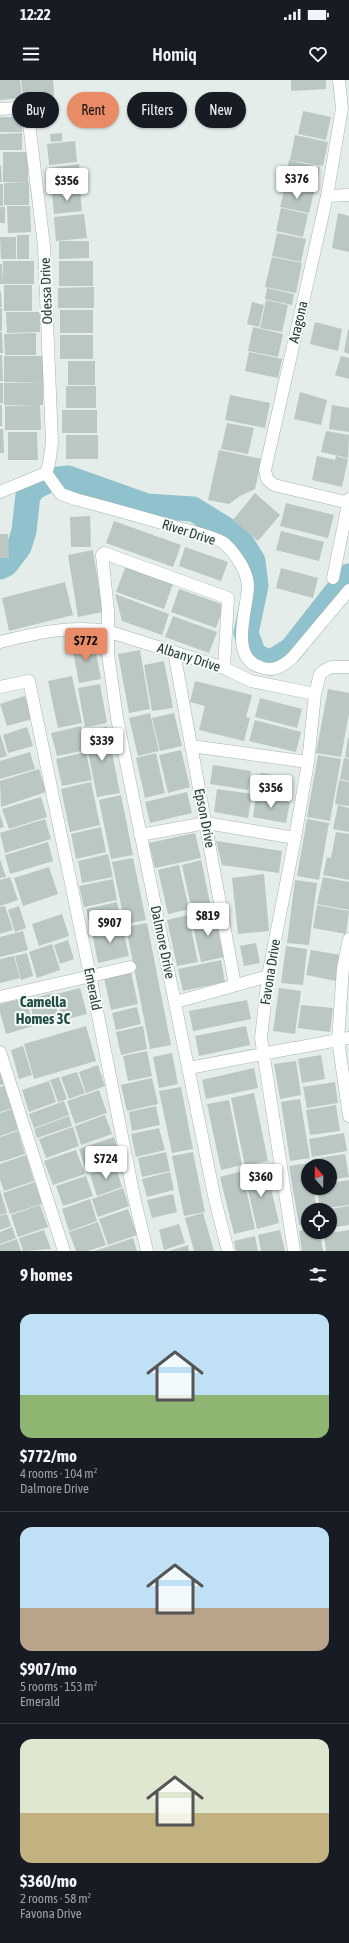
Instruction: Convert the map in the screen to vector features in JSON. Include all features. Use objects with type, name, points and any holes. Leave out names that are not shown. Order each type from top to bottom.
[{"type":"street","name":"Aragona","points":[[339,80],[346,107],[265,470],[267,479],[274,485],[349,502]]},
{"type":"street","name":"Odessa Drive","points":[[0,109],[16,108],[22,110],[29,123],[44,246],[52,443],[47,476]]},
{"type":"street","points":[[327,196],[349,195]]},
{"type":"street","points":[[0,492],[47,476]]},
{"type":"street","name":"River Drive","points":[[47,476],[62,494],[75,500],[190,531],[224,544],[229,548],[234,553],[241,565],[248,587],[242,630],[242,647],[248,660],[257,667],[268,670],[282,667],[287,663],[349,590]]},
{"type":"street","points":[[333,578],[349,502]]},
{"type":"street","name":"Dalmore Drive","points":[[224,668],[228,598],[104,553],[101,557],[108,610],[108,654],[117,718],[140,836],[176,1002],[215,1200],[228,1251]]},
{"type":"street","name":"Albany Drive","points":[[0,642],[40,632],[62,629],[92,629],[107,631],[224,668],[251,681],[316,694]]},
{"type":"street","name":"Epson Drive","points":[[174,652],[235,985]]},
{"type":"street","name":"Favona Drive","points":[[294,1251],[260,1038],[268,976],[308,762],[316,694],[320,674],[324,670],[331,667],[349,667]]},
{"type":"street","name":"Emerald","points":[[0,687],[28,681],[90,975],[133,1190],[147,1251]]},
{"type":"street","points":[[191,746],[308,762]]},
{"type":"street","points":[[140,836],[206,823],[295,838]]},
{"type":"street","points":[[349,939],[343,968],[344,1039],[349,1116]]},
{"type":"street","points":[[0,997],[130,967]]},
{"type":"street","points":[[176,1002],[268,976]]},
{"type":"street","points":[[189,1068],[344,1039]]},
{"type":"street","points":[[0,1052],[64,1251]]},
{"type":"building","points":[[0,80],[20,80],[21,92],[12,92],[12,99],[0,100]]},
{"type":"building","points":[[21,80],[53,80],[54,92],[22,92]]},
{"type":"building","points":[[291,80],[326,80],[326,89],[291,91]]},
{"type":"building","points":[[303,111],[331,117],[326,140],[298,134]]},
{"type":"building","points":[[0,117],[12,117],[12,128],[22,128],[22,132],[0,132]]},
{"type":"building","points":[[22,133],[22,150],[0,150],[0,134]]},
{"type":"building","points":[[62,133],[62,141],[51,142],[50,134]]},
{"type":"building","points":[[295,135],[328,142],[323,166],[290,160]]},
{"type":"building","points":[[75,141],[77,162],[49,165],[47,144]]},
{"type":"building","points":[[3,152],[28,152],[28,182],[3,182]]},
{"type":"building","points":[[289,160],[320,167],[315,191],[284,185]]},
{"type":"building","points":[[79,164],[81,188],[51,191],[49,168]]},
{"type":"building","points":[[1,165],[2,182],[0,182]]},
{"type":"building","points":[[29,182],[29,205],[4,205],[4,183]]},
{"type":"building","points":[[0,184],[3,184],[3,206],[0,206]]},
{"type":"building","points":[[285,186],[314,192],[309,213],[280,207]]},
{"type":"building","points":[[80,190],[82,211],[54,214],[52,193]]},
{"type":"building","points":[[7,206],[30,206],[31,232],[8,233]]},
{"type":"building","points":[[0,207],[5,207],[5,223],[0,223]]},
{"type":"building","points":[[281,208],[308,214],[303,237],[276,231]]},
{"type":"building","points":[[338,213],[349,216],[349,252],[332,248]]},
{"type":"building","points":[[84,214],[87,238],[56,241],[54,217]]},
{"type":"building","points":[[277,233],[306,239],[301,262],[272,256]]},
{"type":"building","points":[[17,235],[29,235],[29,259],[17,259]]},
{"type":"building","points":[[0,237],[16,237],[16,259],[1,259]]},
{"type":"building","points":[[59,241],[89,241],[89,258],[59,259]]},
{"type":"building","points":[[272,257],[302,263],[296,293],[265,287]]},
{"type":"building","points":[[3,261],[34,261],[34,284],[3,284]]},
{"type":"building","points":[[59,261],[93,261],[93,286],[59,286]]},
{"type":"building","points":[[0,264],[2,264],[3,284],[0,284]]},
{"type":"building","points":[[4,285],[32,285],[32,311],[4,311]]},
{"type":"building","points":[[94,287],[94,308],[58,308],[58,288]]},
{"type":"building","points":[[267,288],[294,294],[292,305],[265,299]]},
{"type":"building","points":[[1,292],[2,307],[0,307]]},
{"type":"building","points":[[266,300],[288,305],[282,332],[260,328]]},
{"type":"building","points":[[252,302],[264,305],[259,327],[247,324]]},
{"type":"building","points":[[0,308],[2,308],[2,331],[0,331]]},
{"type":"building","points":[[60,310],[93,310],[93,333],[60,333]]},
{"type":"building","points":[[6,312],[40,312],[40,332],[7,333]]},
{"type":"building","points":[[315,322],[342,329],[338,351],[310,344]]},
{"type":"building","points":[[253,327],[283,334],[278,357],[248,351]]},
{"type":"building","points":[[349,330],[349,354],[344,352]]},
{"type":"building","points":[[0,332],[2,332],[3,353],[0,353]]},
{"type":"building","points":[[36,333],[36,355],[5,355],[4,334]]},
{"type":"building","points":[[60,335],[93,335],[93,359],[60,359]]},
{"type":"building","points":[[249,352],[282,359],[278,378],[245,371]]},
{"type":"building","points":[[0,355],[2,355],[3,381],[0,381]]},
{"type":"building","points":[[4,356],[43,356],[43,382],[4,382]]},
{"type":"building","points":[[341,356],[349,358],[349,379],[335,375]]},
{"type":"building","points":[[68,361],[95,361],[95,385],[68,385]]},
{"type":"building","points":[[43,382],[43,405],[4,405],[4,383]]},
{"type":"building","points":[[0,383],[3,383],[3,403],[0,403]]},
{"type":"building","points":[[66,386],[96,386],[96,408],[66,408]]},
{"type":"building","points":[[300,392],[327,400],[321,425],[294,419]]},
{"type":"building","points":[[230,395],[270,403],[265,428],[225,420]]},
{"type":"building","points":[[0,405],[2,405],[2,426],[0,426]]},
{"type":"building","points":[[40,405],[41,430],[5,430],[5,406]]},
{"type":"building","points":[[332,405],[349,408],[349,432],[329,429]]},
{"type":"building","points":[[62,410],[97,410],[97,433],[62,433]]},
{"type":"building","points":[[227,423],[254,428],[248,454],[221,449]]},
{"type":"building","points":[[0,429],[3,429],[4,453],[0,453]]},
{"type":"building","points":[[326,431],[349,435],[348,458],[321,452]]},
{"type":"building","points":[[8,432],[37,432],[38,460],[8,460]]},
{"type":"building","points":[[66,435],[98,435],[98,459],[66,459]]},
{"type":"building","points":[[219,450],[262,459],[255,489],[240,496],[229,504],[208,500]]},
{"type":"building","points":[[317,456],[335,460],[336,456],[348,459],[342,487],[312,480]]},
{"type":"building","points":[[255,493],[280,515],[258,541],[233,520]]},
{"type":"building","points":[[286,503],[334,515],[328,538],[280,526]]},
{"type":"building","points":[[90,516],[91,547],[71,547],[70,517]]},
{"type":"building","points":[[114,521],[181,545],[173,567],[106,543]]},
{"type":"building","points":[[281,531],[324,542],[319,561],[276,550]]},
{"type":"building","points":[[0,534],[8,534],[9,558],[0,558]]},
{"type":"building","points":[[185,547],[228,562],[221,581],[179,566]]},
{"type":"building","points":[[93,550],[103,612],[78,617],[68,555]]},
{"type":"building","points":[[126,565],[174,581],[164,609],[116,592]]},
{"type":"building","points":[[281,568],[318,578],[313,598],[276,588]]},
{"type":"building","points":[[65,582],[73,615],[9,631],[2,598]]},
{"type":"building","points":[[179,589],[224,605],[216,628],[171,612]]},
{"type":"building","points":[[115,594],[169,614],[162,635],[122,621]]},
{"type":"building","points":[[173,616],[217,632],[209,653],[165,637]]},
{"type":"building","points":[[94,642],[101,679],[79,683],[72,646]]},
{"type":"building","points":[[140,650],[150,709],[129,713],[118,654]]},
{"type":"building","points":[[164,661],[173,708],[152,711],[144,665]]},
{"type":"building","points":[[72,676],[82,723],[58,728],[48,681]]},
{"type":"building","points":[[195,681],[252,695],[246,717],[250,718],[244,741],[199,730],[205,706],[190,702]]},
{"type":"building","points":[[100,684],[107,723],[85,727],[78,688]]},
{"type":"building","points":[[328,689],[349,693],[349,714],[341,757],[316,753]]},
{"type":"building","points":[[25,696],[32,719],[7,726],[0,704]]},
{"type":"building","points":[[260,698],[302,709],[297,728],[255,717]]},
{"type":"building","points":[[150,713],[159,751],[138,756],[129,718]]},
{"type":"building","points":[[174,713],[182,746],[160,751],[152,718]]},
{"type":"building","points":[[255,720],[301,732],[296,752],[249,741]]},
{"type":"building","points":[[81,726],[86,750],[57,756],[51,733]]},
{"type":"building","points":[[27,727],[33,746],[8,753],[3,735]]},
{"type":"building","points":[[107,727],[120,793],[97,797],[84,731]]},
{"type":"building","points":[[0,734],[7,756],[0,758]]},
{"type":"building","points":[[349,738],[349,758],[345,757]]},
{"type":"building","points":[[181,750],[190,787],[168,793],[159,755]]},
{"type":"building","points":[[30,752],[35,769],[0,779],[0,761]]},
{"type":"building","points":[[86,752],[92,780],[62,786],[56,759]]},
{"type":"building","points":[[156,753],[165,793],[145,798],[136,758]]},
{"type":"building","points":[[318,755],[341,759],[330,821],[307,817]]},
{"type":"building","points":[[344,758],[349,759],[349,781],[340,779]]},
{"type":"building","points":[[213,765],[251,771],[248,790],[210,784]]},
{"type":"building","points":[[39,769],[46,792],[1,807],[0,781]]},
{"type":"building","points":[[261,773],[291,778],[288,799],[257,794]]},
{"type":"building","points":[[339,780],[349,782],[349,806],[335,804]]},
{"type":"building","points":[[91,782],[100,825],[70,832],[61,789]]},
{"type":"building","points":[[217,789],[252,794],[248,818],[214,812]]},
{"type":"building","points":[[187,792],[192,813],[150,823],[145,802]]},
{"type":"building","points":[[121,795],[133,855],[111,859],[99,800]]},
{"type":"building","points":[[256,796],[290,802],[286,823],[253,817]]},
{"type":"building","points":[[41,797],[47,817],[9,829],[2,809]]},
{"type":"building","points":[[338,805],[349,808],[349,832],[333,829]]},
{"type":"building","points":[[0,814],[4,827],[0,828]]},
{"type":"building","points":[[45,819],[51,839],[5,853],[0,833]]},
{"type":"building","points":[[307,819],[329,823],[319,880],[297,876]]},
{"type":"building","points":[[101,827],[106,852],[76,859],[71,834]]},
{"type":"building","points":[[336,832],[349,834],[349,880],[323,875],[327,857],[331,858]]},
{"type":"building","points":[[195,833],[201,858],[155,868],[149,843]]},
{"type":"building","points":[[216,841],[282,851],[279,873],[222,865]]},
{"type":"building","points":[[48,842],[53,861],[10,874],[5,855]]},
{"type":"building","points":[[108,854],[113,877],[82,883],[78,861]]},
{"type":"building","points":[[133,858],[146,920],[125,924],[112,862]]},
{"type":"building","points":[[0,859],[6,877],[0,878]]},
{"type":"building","points":[[201,860],[211,907],[192,911],[182,865]]},
{"type":"building","points":[[179,865],[189,909],[168,914],[158,870]]},
{"type":"building","points":[[49,867],[58,894],[23,906],[14,878]]},
{"type":"building","points":[[264,874],[269,931],[238,934],[232,878]]},
{"type":"building","points":[[10,877],[18,900],[0,906],[0,880]]},
{"type":"building","points":[[323,877],[349,882],[349,910],[317,904]]},
{"type":"building","points":[[113,879],[117,900],[84,907],[79,886]]},
{"type":"building","points":[[295,880],[317,883],[309,945],[287,943]]},
{"type":"building","points":[[117,902],[122,923],[91,930],[86,909]]},
{"type":"building","points":[[317,905],[349,911],[346,934],[313,928]]},
{"type":"building","points":[[5,906],[13,930],[0,934],[0,907]]},
{"type":"building","points":[[19,906],[26,928],[15,932],[8,910]]},
{"type":"building","points":[[214,912],[224,957],[201,962],[191,917]]},
{"type":"building","points":[[62,914],[69,936],[39,946],[32,924]]},
{"type":"building","points":[[188,915],[198,962],[177,966],[167,920]]},
{"type":"building","points":[[147,923],[171,1045],[150,1049],[126,927]]},
{"type":"building","points":[[122,925],[129,956],[98,963],[92,932]]},
{"type":"building","points":[[23,931],[28,950],[0,957],[0,937]]},
{"type":"building","points":[[68,940],[74,959],[60,964],[54,945]]},
{"type":"building","points":[[256,943],[260,963],[244,966],[240,946]]},
{"type":"building","points":[[52,944],[60,970],[37,978],[29,952]]},
{"type":"building","points":[[286,946],[307,949],[303,985],[281,983]]},
{"type":"building","points":[[311,950],[341,955],[336,981],[306,975]]},
{"type":"building","points":[[27,953],[33,976],[21,980],[15,956]]},
{"type":"building","points":[[14,956],[20,978],[0,983],[0,959]]},
{"type":"building","points":[[221,960],[225,982],[183,991],[178,969]]},
{"type":"building","points":[[131,972],[138,1004],[111,1010],[104,978]]},
{"type":"building","points":[[80,988],[87,1014],[63,1020],[56,994]]},
{"type":"building","points":[[279,988],[301,991],[295,1034],[273,1031]]},
{"type":"building","points":[[53,993],[59,1019],[35,1025],[29,999]]},
{"type":"building","points":[[26,998],[33,1026],[6,1034],[0,1012],[0,1004]]},
{"type":"building","points":[[247,1000],[251,1019],[193,1031],[189,1011]]},
{"type":"building","points":[[301,1005],[333,1008],[330,1032],[298,1028]]},
{"type":"building","points":[[137,1007],[141,1024],[116,1030],[112,1013]]},
{"type":"building","points":[[86,1026],[96,1061],[34,1079],[24,1044]]},
{"type":"building","points":[[143,1026],[147,1049],[121,1055],[116,1032]]},
{"type":"building","points":[[246,1026],[250,1045],[199,1056],[195,1036]]},
{"type":"building","points":[[23,1046],[32,1075],[19,1079],[11,1050]]},
{"type":"building","points":[[147,1051],[152,1076],[128,1081],[123,1056]]},
{"type":"building","points":[[172,1053],[178,1084],[159,1088],[153,1057]]},
{"type":"building","points":[[321,1055],[325,1079],[302,1083],[298,1059]]},
{"type":"building","points":[[296,1061],[301,1095],[280,1099],[274,1064]]},
{"type":"building","points":[[98,1065],[105,1086],[86,1093],[79,1072]]},
{"type":"building","points":[[254,1068],[258,1088],[206,1099],[202,1080]]},
{"type":"building","points":[[0,1069],[5,1084],[0,1085]]},
{"type":"building","points":[[77,1072],[85,1093],[69,1099],[61,1077]]},
{"type":"building","points":[[59,1077],[67,1099],[58,1102],[50,1080]]},
{"type":"building","points":[[152,1078],[158,1104],[127,1111],[121,1085]]},
{"type":"building","points":[[49,1081],[56,1102],[29,1112],[22,1090]]},
{"type":"building","points":[[335,1082],[338,1103],[307,1108],[303,1087]]},
{"type":"building","points":[[6,1085],[13,1108],[0,1112],[0,1087]]},
{"type":"building","points":[[181,1087],[193,1149],[172,1153],[159,1091]]},
{"type":"building","points":[[99,1090],[107,1113],[75,1124],[67,1101]]},
{"type":"building","points":[[254,1093],[268,1161],[245,1166],[231,1098]]},
{"type":"building","points":[[300,1099],[310,1158],[290,1161],[281,1102]]},
{"type":"building","points":[[229,1100],[242,1165],[221,1170],[207,1104]]},
{"type":"building","points":[[64,1101],[69,1115],[34,1128],[29,1114]]},
{"type":"building","points":[[336,1105],[340,1131],[310,1135],[306,1110]]},
{"type":"building","points":[[156,1106],[160,1125],[132,1131],[129,1112]]},
{"type":"building","points":[[12,1109],[18,1130],[0,1136],[0,1113]]},
{"type":"building","points":[[105,1115],[112,1134],[81,1145],[75,1126]]},
{"type":"building","points":[[69,1116],[72,1126],[37,1138],[34,1129]]},
{"type":"building","points":[[73,1127],[79,1146],[46,1158],[39,1139]]},
{"type":"building","points":[[159,1128],[165,1150],[136,1157],[131,1134]]},
{"type":"building","points":[[18,1131],[25,1154],[0,1162],[0,1137]]},
{"type":"building","points":[[344,1133],[347,1151],[312,1157],[309,1139]]},
{"type":"building","points":[[114,1137],[122,1161],[87,1173],[79,1149]]},
{"type":"building","points":[[76,1150],[85,1174],[53,1185],[44,1161]]},
{"type":"building","points":[[166,1152],[170,1171],[142,1177],[138,1158]]},
{"type":"building","points":[[193,1152],[205,1212],[184,1216],[172,1156]]},
{"type":"building","points":[[345,1154],[349,1177],[337,1179],[337,1159],[312,1159]]},
{"type":"building","points":[[26,1155],[34,1181],[4,1191],[0,1180],[0,1164]]},
{"type":"building","points":[[301,1164],[301,1195],[314,1195],[316,1203],[301,1203],[301,1225],[299,1225],[289,1166]]},
{"type":"building","points":[[115,1165],[122,1187],[97,1196],[90,1174]]},
{"type":"building","points":[[266,1167],[279,1223],[257,1229],[244,1172]]},
{"type":"building","points":[[242,1171],[255,1229],[234,1234],[220,1177]]},
{"type":"building","points":[[170,1172],[174,1190],[147,1197],[142,1179]]},
{"type":"building","points":[[86,1176],[93,1196],[63,1206],[56,1186]]},
{"type":"building","points":[[349,1180],[349,1205],[337,1207],[337,1203],[319,1203],[318,1195],[337,1195],[337,1182]]},
{"type":"building","points":[[35,1182],[42,1204],[10,1214],[3,1193]]},
{"type":"building","points":[[123,1188],[129,1206],[98,1217],[92,1199]]},
{"type":"building","points":[[0,1190],[7,1213],[0,1215]]},
{"type":"building","points":[[173,1194],[177,1212],[152,1218],[147,1200]]},
{"type":"building","points":[[90,1199],[97,1221],[69,1231],[62,1209]]},
{"type":"building","points":[[40,1205],[48,1227],[18,1237],[11,1215]]},
{"type":"building","points":[[349,1206],[349,1225],[337,1227],[337,1208]]},
{"type":"building","points":[[128,1209],[137,1235],[108,1245],[99,1219]]},
{"type":"building","points":[[203,1213],[214,1251],[194,1251],[185,1218]]},
{"type":"building","points":[[7,1214],[11,1226],[0,1230],[0,1216]]},
{"type":"building","points":[[98,1222],[106,1245],[88,1251],[76,1251],[69,1232]]},
{"type":"building","points":[[179,1224],[185,1243],[164,1250],[159,1230]]},
{"type":"building","points":[[12,1227],[16,1238],[0,1244],[0,1232]]},
{"type":"building","points":[[44,1230],[51,1249],[23,1251],[19,1238]]},
{"type":"building","points":[[280,1230],[285,1251],[261,1251],[258,1235]]},
{"type":"building","points":[[349,1230],[349,1251],[326,1251],[325,1239],[337,1239],[337,1232]]},
{"type":"building","points":[[299,1231],[301,1231],[301,1239],[321,1239],[323,1251],[302,1251]]},
{"type":"building","points":[[255,1236],[258,1251],[236,1251],[234,1241]]},
{"type":"building","points":[[133,1238],[137,1251],[94,1251],[107,1247]]},
{"type":"building","points":[[17,1239],[21,1251],[0,1251],[0,1245]]},
{"type":"building","points":[[188,1245],[189,1251],[169,1251]]},
{"type":"waterway","points":[[0,567],[6,564],[19,547],[24,531],[28,495],[35,487],[49,480],[68,478],[147,506],[193,509],[238,537],[253,561],[256,586],[246,633],[254,655],[270,663],[291,650],[349,576]]},
{"type":"district","name":"Camella Homes 3C","points":[[43,1010]]}]
